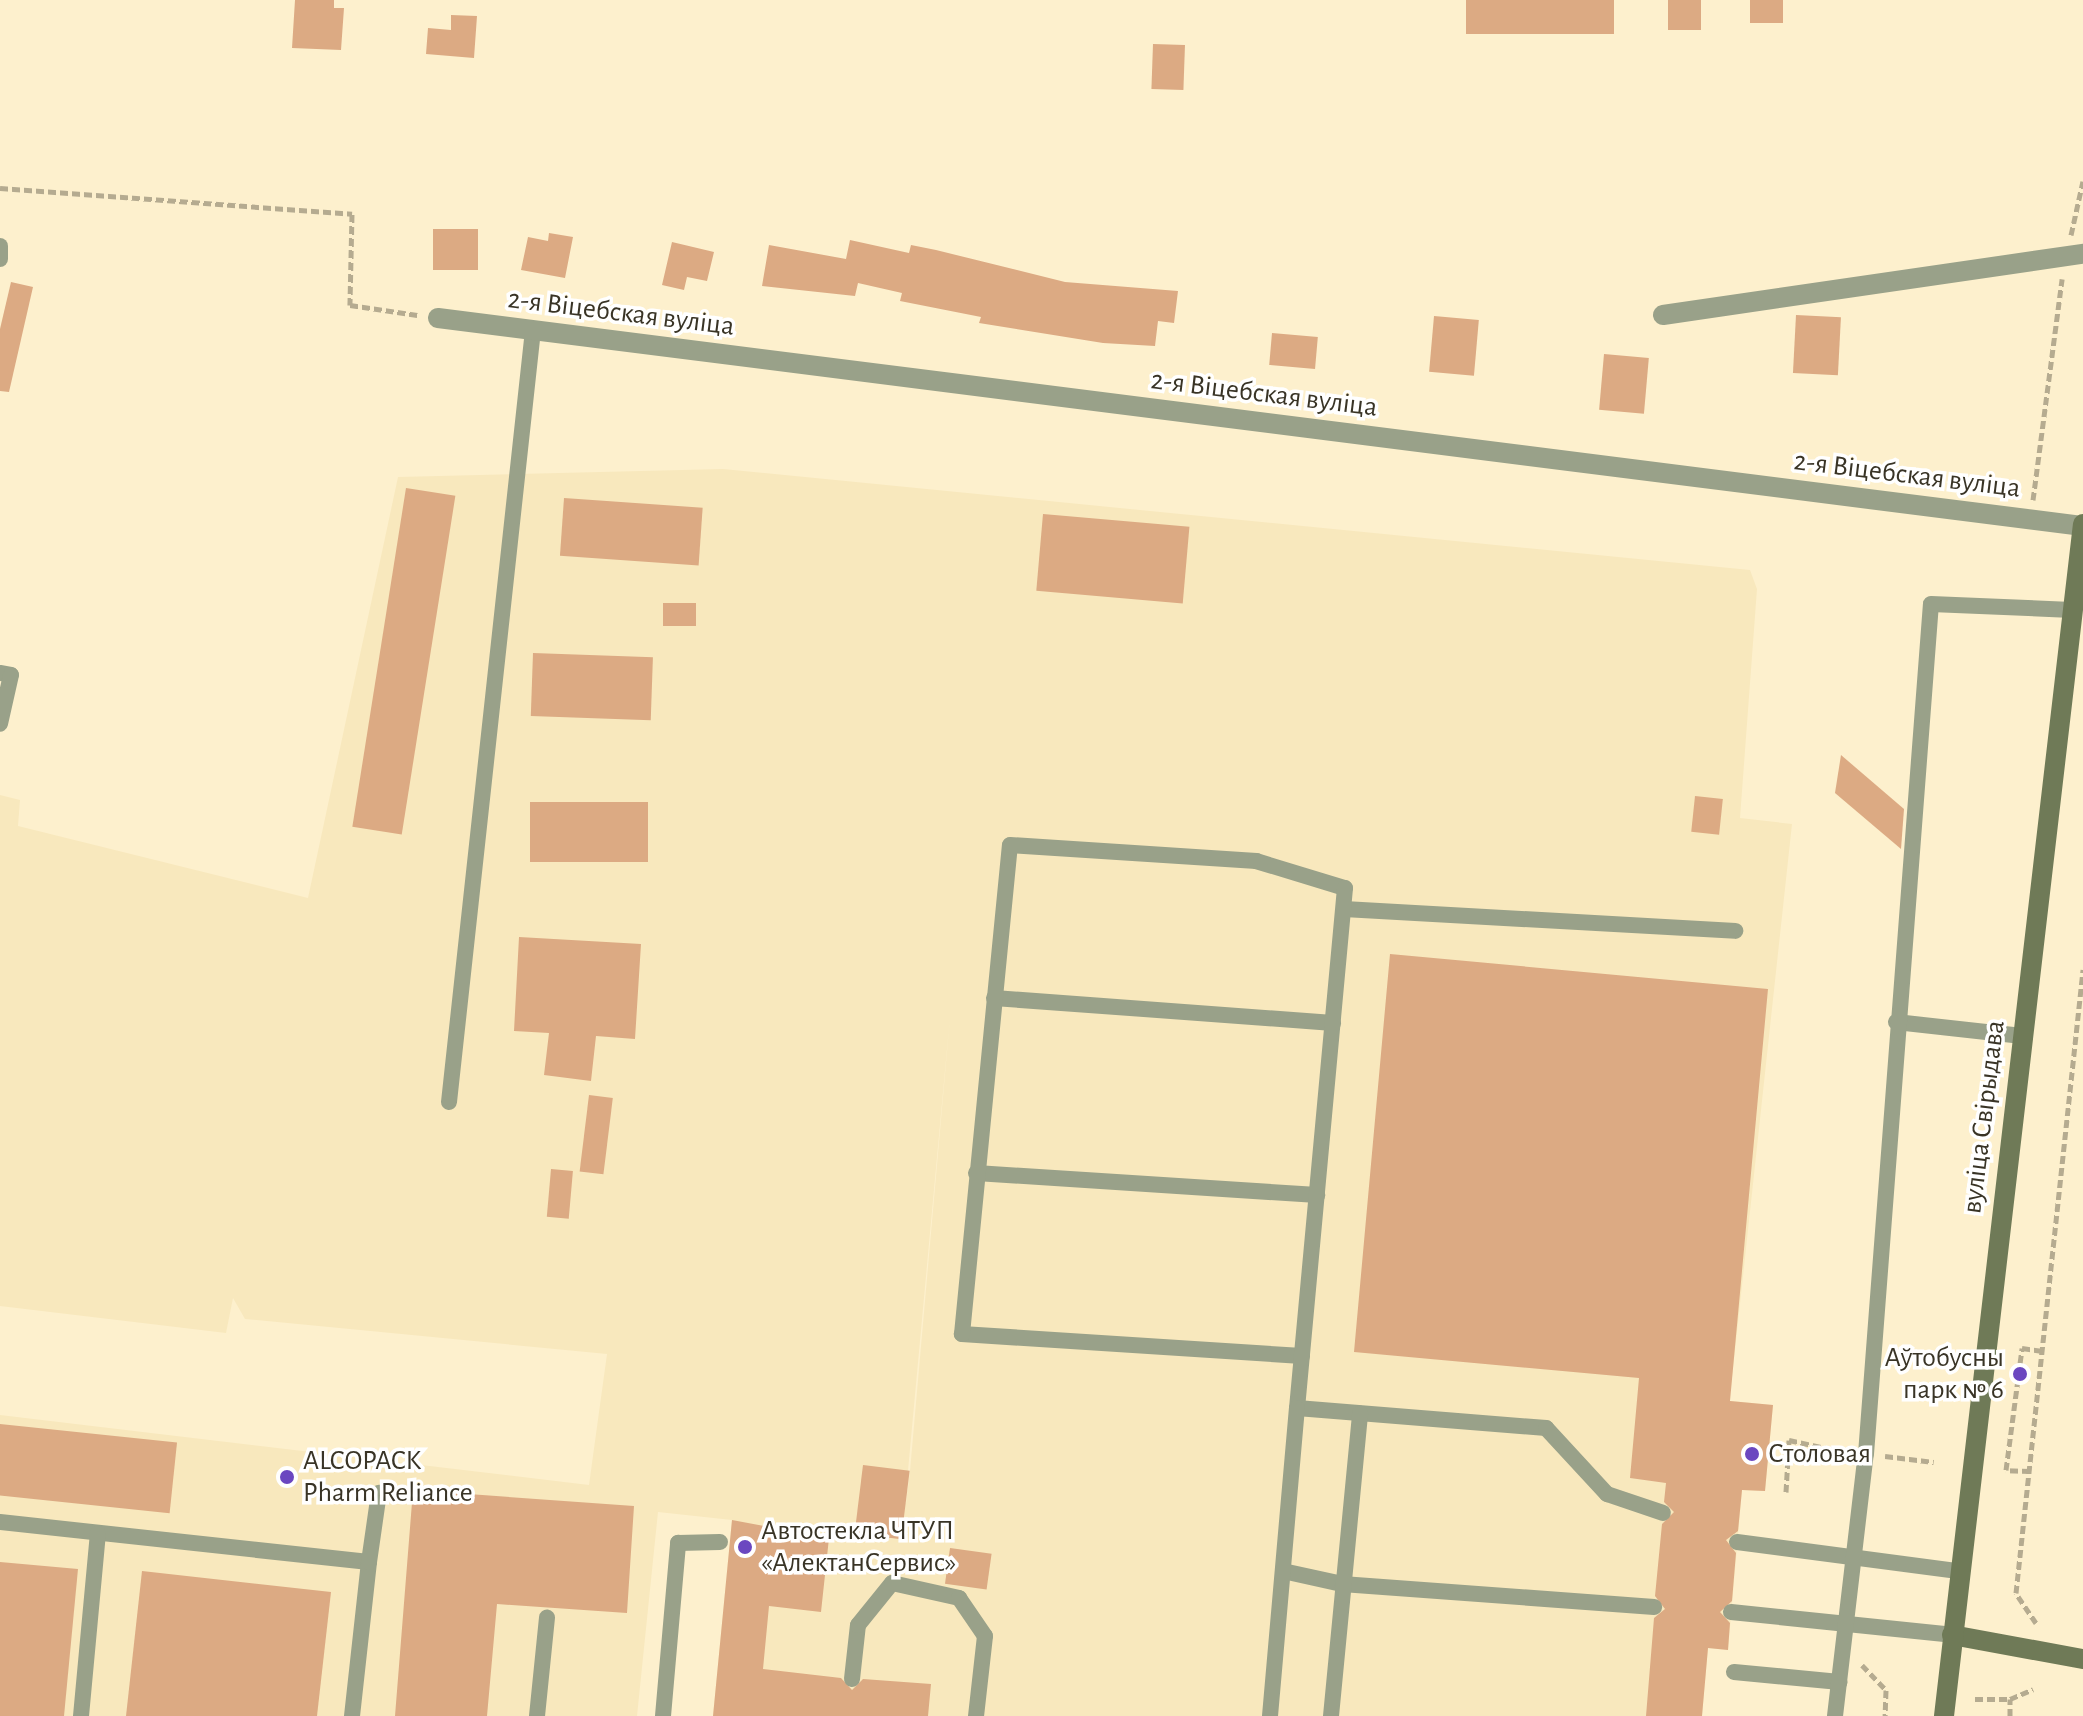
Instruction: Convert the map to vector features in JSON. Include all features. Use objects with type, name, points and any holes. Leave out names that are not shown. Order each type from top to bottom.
[{"type":"main road","name":"вуліца Свірыдава","points":[[1944,1716],[1956,1571],[2083,525]]},
{"type":"main road","points":[[1952,1635],[2083,1659]]},
{"type":"street","points":[[1663,315],[2074,254]]},
{"type":"street","name":"2-я Віцебская вуліца","points":[[438,318],[2083,525]]},
{"type":"lane","points":[[0,246],[0,259]]},
{"type":"lane","points":[[449,1102],[533,330]]},
{"type":"lane","points":[[1835,1716],[1856,1560],[1931,604],[2072,610]]},
{"type":"lane","points":[[0,673],[11,675],[0,724]]},
{"type":"lane","points":[[1270,1716],[1345,888],[1256,861],[1010,845],[962,1334],[1302,1356]]},
{"type":"lane","points":[[1344,909],[1735,931]]},
{"type":"lane","points":[[994,998],[1333,1023]]},
{"type":"lane","points":[[1896,1022],[2022,1036]]},
{"type":"lane","points":[[976,1173],[1317,1195]]},
{"type":"lane","points":[[1297,1408],[1546,1428],[1607,1494],[1663,1513]]},
{"type":"lane","points":[[1331,1716],[1360,1413]]},
{"type":"lane","points":[[352,1716],[379,1493]]},
{"type":"lane","points":[[0,1522],[369,1562]]},
{"type":"lane","points":[[81,1716],[98,1534]]},
{"type":"lane","points":[[663,1716],[678,1543],[720,1542]]},
{"type":"lane","points":[[1737,1542],[1956,1571]]},
{"type":"lane","points":[[1283,1571],[1342,1584],[1654,1607]]},
{"type":"lane","points":[[852,1679],[858,1625],[892,1583],[959,1598],[985,1636],[976,1716]]},
{"type":"lane","points":[[1731,1612],[1847,1619],[1952,1635]]},
{"type":"lane","points":[[537,1716],[547,1618]]},
{"type":"lane","points":[[1734,1672],[1840,1682]]},
{"type":"path","points":[[2031,519],[2083,181]]},
{"type":"path","points":[[0,188],[352,214],[350,305],[438,318]]},
{"type":"path","points":[[2036,1623],[2016,1593],[2083,970]]},
{"type":"path","points":[[2030,1471],[2006,1470],[2022,1348],[2043,1351]]},
{"type":"path","points":[[1786,1492],[1789,1440],[1844,1452]]},
{"type":"path","points":[[1884,1456],[1934,1462]]},
{"type":"path","points":[[1975,1699],[2010,1699],[2033,1689]]},
{"type":"path","points":[[1885,1716],[1892,1690]]},
{"type":"path","points":[[2010,1699],[2010,1716]]},
{"type":"shaded area","points":[[723,469],[1750,570],[1757,589],[1740,818],[1792,824],[1731,1387],[1711,1399],[1773,1405],[1765,1491],[1742,1490],[1728,1650],[1708,1648],[1702,1716],[713,1716],[732,1520],[658,1512],[637,1716],[0,1716],[0,1415],[589,1485],[607,1354],[245,1319],[233,1298],[226,1333],[0,1306],[0,795],[20,800],[18,826],[308,898],[398,477]],"holes":[[[950,1017],[910,1471],[905,1503]]]},
{"type":"building","points":[[295,0],[334,0],[334,8],[344,8],[341,50],[292,48]]},
{"type":"building","points":[[1466,0],[1614,0],[1614,34],[1466,34]]},
{"type":"building","points":[[1668,0],[1701,0],[1701,30],[1668,30]]},
{"type":"building","points":[[1750,0],[1783,0],[1783,23],[1750,23]]},
{"type":"building","points":[[451,15],[477,16],[474,58],[426,54],[428,28],[451,30]]},
{"type":"building","points":[[1153,44],[1185,45],[1183,90],[1151,89]]},
{"type":"building","points":[[433,229],[478,229],[478,270],[433,270]]},
{"type":"building","points":[[549,233],[573,237],[565,278],[521,270],[528,237],[548,241]]},
{"type":"building","points":[[850,240],[909,253],[911,245],[1065,282],[1178,291],[1174,323],[1158,321],[1155,346],[1103,343],[979,323],[981,317],[900,301],[902,293],[858,283],[855,296],[762,286],[769,245],[846,259]]},
{"type":"building","points":[[672,242],[714,252],[707,281],[687,277],[684,290],[662,285]]},
{"type":"building","points":[[11,282],[33,287],[9,392],[0,391],[0,329]]},
{"type":"building","points":[[1796,315],[1841,317],[1838,375],[1793,373]]},
{"type":"building","points":[[1434,316],[1479,320],[1474,376],[1429,372]]},
{"type":"building","points":[[1272,333],[1318,337],[1315,369],[1269,365]]},
{"type":"building","points":[[1604,354],[1649,358],[1644,414],[1599,410]]},
{"type":"building","points":[[406,488],[455,496],[402,835],[352,827]]},
{"type":"building","points":[[564,498],[703,508],[699,566],[560,556]]},
{"type":"building","points":[[1043,514],[1189,527],[1183,604],[1036,591]]},
{"type":"building","points":[[663,603],[696,603],[696,626],[663,626]]},
{"type":"building","points":[[533,653],[653,657],[651,720],[531,716]]},
{"type":"building","points":[[1841,755],[1904,809],[1901,849],[1835,793]]},
{"type":"building","points":[[1695,796],[1723,799],[1719,835],[1691,832]]},
{"type":"building","points":[[530,802],[648,802],[648,862],[530,862]]},
{"type":"building","points":[[519,937],[641,944],[635,1039],[596,1036],[591,1081],[544,1075],[549,1033],[514,1031]]},
{"type":"building","points":[[1390,954],[1768,989],[1730,1401],[1773,1405],[1765,1491],[1742,1490],[1738,1531],[1726,1540],[1736,1553],[1732,1601],[1720,1612],[1730,1623],[1728,1650],[1708,1648],[1702,1716],[1646,1716],[1654,1618],[1665,1609],[1655,1596],[1662,1524],[1674,1512],[1664,1502],[1666,1483],[1630,1478],[1639,1378],[1354,1352]]},
{"type":"building","points":[[589,1095],[613,1098],[603,1174],[580,1171]]},
{"type":"building","points":[[551,1169],[573,1171],[569,1219],[547,1217]]},
{"type":"building","points":[[0,1424],[177,1443],[170,1513],[0,1495]]},
{"type":"building","points":[[863,1465],[910,1471],[901,1539],[855,1533]]},
{"type":"building","points":[[413,1490],[634,1506],[627,1613],[497,1604],[487,1716],[395,1716]]},
{"type":"building","points":[[732,1520],[829,1538],[821,1612],[769,1606],[763,1669],[841,1678],[852,1690],[863,1679],[931,1684],[928,1716],[713,1716]]},
{"type":"building","points":[[950,1548],[992,1554],[987,1589],[945,1584]]},
{"type":"building","points":[[0,1562],[78,1569],[64,1716],[0,1716]]},
{"type":"building","points":[[142,1571],[331,1592],[317,1716],[126,1716]]},
{"type":"place","name":"Аўтобусны парк № 6","points":[[2020,1374]]},
{"type":"place","name":"Столовая","points":[[1752,1454]]},
{"type":"place","name":"ALCOPACK Pharm Reliance","points":[[287,1477]]},
{"type":"place","name":"Автостекла ЧТУП «АлектанСервис»","points":[[745,1547]]}]
